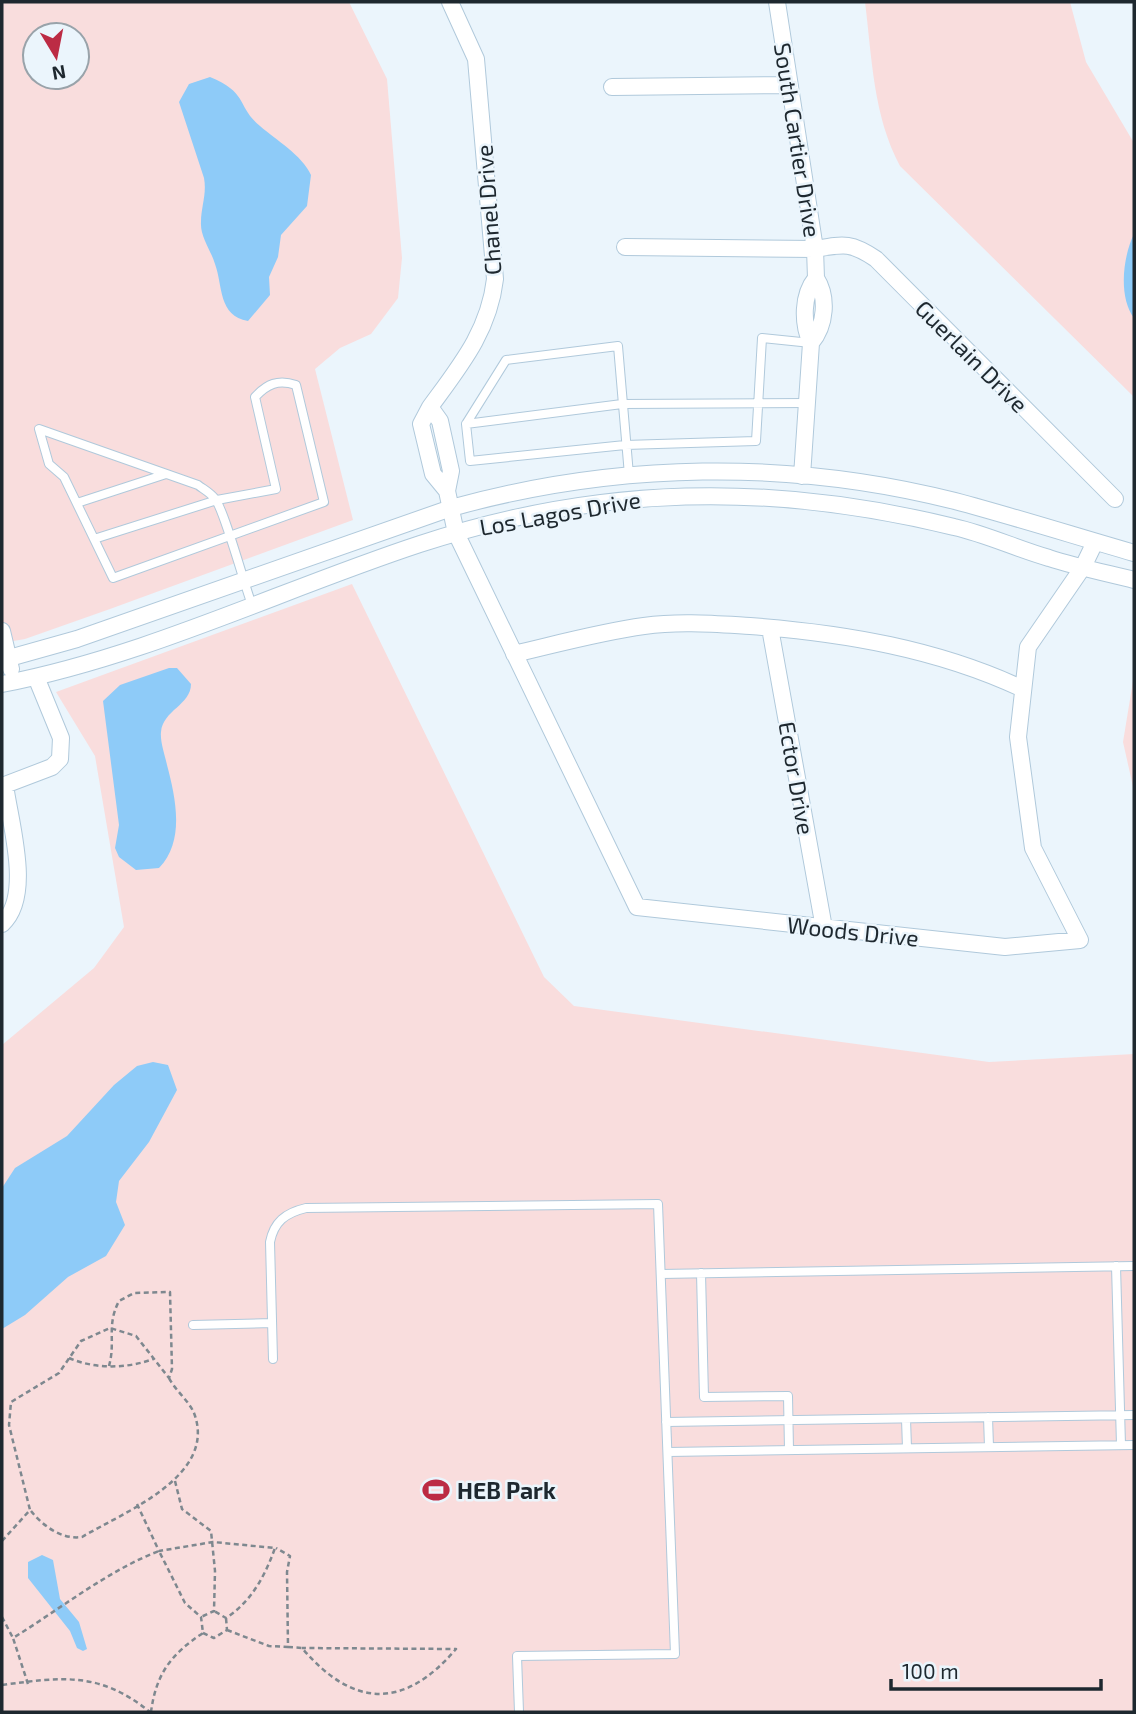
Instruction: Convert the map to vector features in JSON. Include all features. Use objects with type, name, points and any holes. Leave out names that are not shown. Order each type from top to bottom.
[{"type":"street","name":"Chanel Drive","points":[[430,407],[482,332],[492,301],[495,279],[476,59],[450,2]]},
{"type":"street","name":"South Cartier Drive","points":[[777,2],[815,249],[816,278],[824,291],[814,310],[821,330],[811,343],[802,476]]},
{"type":"street","points":[[612,87],[790,85]]},
{"type":"street","name":"Guerlain Drive","points":[[625,247],[858,247],[876,259],[1115,499]]},
{"type":"street","name":"Woods Drive","points":[[430,407],[440,421],[451,471],[447,491],[456,533],[636,907],[1005,947],[1080,940],[1033,848],[1018,737],[1028,647],[1083,567],[1095,542]]},
{"type":"street","name":"Los Lagos Drive","points":[[6,660],[451,508],[511,491],[673,470],[747,471],[857,481],[955,501],[1134,554]]},
{"type":"street","name":"Los Lagos Drive","points":[[7,683],[138,649],[252,605],[485,524],[615,501],[677,495],[741,494],[867,510],[955,527],[1134,580]]},
{"type":"street","points":[[514,654],[644,626],[697,623],[770,628],[824,632],[911,649],[990,673],[1023,689]]},
{"type":"street","name":"Ector Drive","points":[[770,628],[824,928]]},
{"type":"street","points":[[2,631],[7,683]]},
{"type":"street","points":[[2,924],[15,910],[19,886],[3,786],[52,767],[60,760],[61,738],[36,677]]},
{"type":"lane","points":[[629,475],[625,445],[618,346],[506,360],[466,424],[470,461],[625,445],[756,441],[762,338],[811,343]]},
{"type":"lane","points":[[94,539],[217,500],[276,489],[255,397],[265,385],[285,382],[296,385],[324,502],[229,536],[113,578],[94,539],[77,503],[64,477],[49,464],[39,429],[198,485],[217,500],[229,536],[243,580],[252,605]]},
{"type":"lane","points":[[466,424],[622,404],[807,402]]},
{"type":"lane","points":[[77,503],[166,474]]},
{"type":"lane","points":[[273,1359],[272,1233],[282,1218],[306,1208],[659,1204],[675,1654],[517,1657],[519,1712]]},
{"type":"lane","points":[[1116,1266],[1121,1445]]},
{"type":"lane","points":[[661,1274],[1134,1266]]},
{"type":"lane","points":[[701,1273],[704,1397],[788,1396],[789,1450]]},
{"type":"lane","points":[[193,1325],[272,1323]]},
{"type":"lane","points":[[666,1422],[1134,1415]]},
{"type":"lane","points":[[988,1417],[989,1447]]},
{"type":"lane","points":[[906,1419],[906,1448]]},
{"type":"lane","points":[[668,1452],[1134,1445]]},
{"type":"path","points":[[109,1366],[112,1353],[110,1328],[119,1301],[127,1295],[170,1292],[172,1369],[169,1378]]},
{"type":"path","points":[[110,1328],[136,1336],[194,1412],[196,1431],[194,1456],[175,1481],[82,1536],[73,1538],[42,1525],[30,1510],[9,1425],[11,1402],[48,1382],[69,1358],[81,1341],[110,1328]]},
{"type":"path","points":[[69,1358],[85,1365],[109,1366],[153,1359]]},
{"type":"path","points":[[175,1481],[182,1509],[206,1524],[213,1542],[214,1611]]},
{"type":"path","points":[[137,1504],[179,1592],[201,1617],[203,1633]]},
{"type":"path","points":[[2,1541],[30,1510]]},
{"type":"path","points":[[13,1638],[105,1581],[124,1564],[159,1552],[213,1542],[275,1548],[290,1556],[287,1572],[288,1647]]},
{"type":"path","points":[[226,1618],[236,1612],[263,1579],[275,1548]]},
{"type":"path","points":[[201,1617],[214,1611]]},
{"type":"path","points":[[214,1611],[226,1618]]},
{"type":"path","points":[[2,1617],[13,1638],[29,1684]]},
{"type":"path","points":[[226,1618],[227,1630]]},
{"type":"path","points":[[227,1630],[269,1646],[456,1648],[422,1681],[402,1692],[376,1695],[355,1691],[327,1675],[302,1648]]},
{"type":"path","points":[[203,1633],[214,1638],[227,1630]]},
{"type":"path","points":[[2,1685],[77,1678],[106,1686],[151,1712],[154,1690],[163,1667],[177,1651],[203,1633]]},
{"type":"shaded area","points":[[2,2],[349,2],[387,79],[402,258],[398,298],[371,334],[340,348],[315,369],[353,520],[25,639],[2,643]]},
{"type":"shaded area","points":[[865,2],[1070,2],[1086,62],[1134,143],[1134,397],[900,166],[891,147],[879,107]]},
{"type":"shaded area","points":[[352,584],[544,977],[574,1006],[989,1062],[1134,1054],[1134,1712],[2,1712],[2,1045],[94,968],[124,927],[95,756],[56,692]]},
{"type":"shaded area","points":[[1134,675],[1134,791],[1123,742]]},
{"type":"water","points":[[210,77],[237,94],[253,119],[295,154],[311,175],[307,206],[281,235],[278,257],[269,277],[270,295],[248,321],[238,318],[226,307],[215,264],[202,233],[204,178],[179,102],[189,84]]},
{"type":"water","points":[[1134,234],[1134,318],[1126,299],[1124,276],[1127,253]]},
{"type":"water","points":[[169,668],[177,668],[191,684],[187,697],[167,718],[161,732],[175,805],[175,833],[167,857],[159,868],[136,870],[119,857],[115,848],[119,825],[103,701],[120,685]]},
{"type":"water","points":[[153,1062],[168,1065],[177,1090],[149,1142],[119,1181],[116,1202],[125,1225],[106,1256],[68,1277],[25,1315],[2,1329],[2,1188],[15,1168],[67,1136],[114,1085],[137,1066]]},
{"type":"water","points":[[42,1555],[53,1560],[60,1599],[79,1622],[87,1649],[83,1651],[77,1648],[70,1631],[28,1578],[28,1562]]},
{"type":"place","name":"HEB Park","points":[[436,1490]]}]
